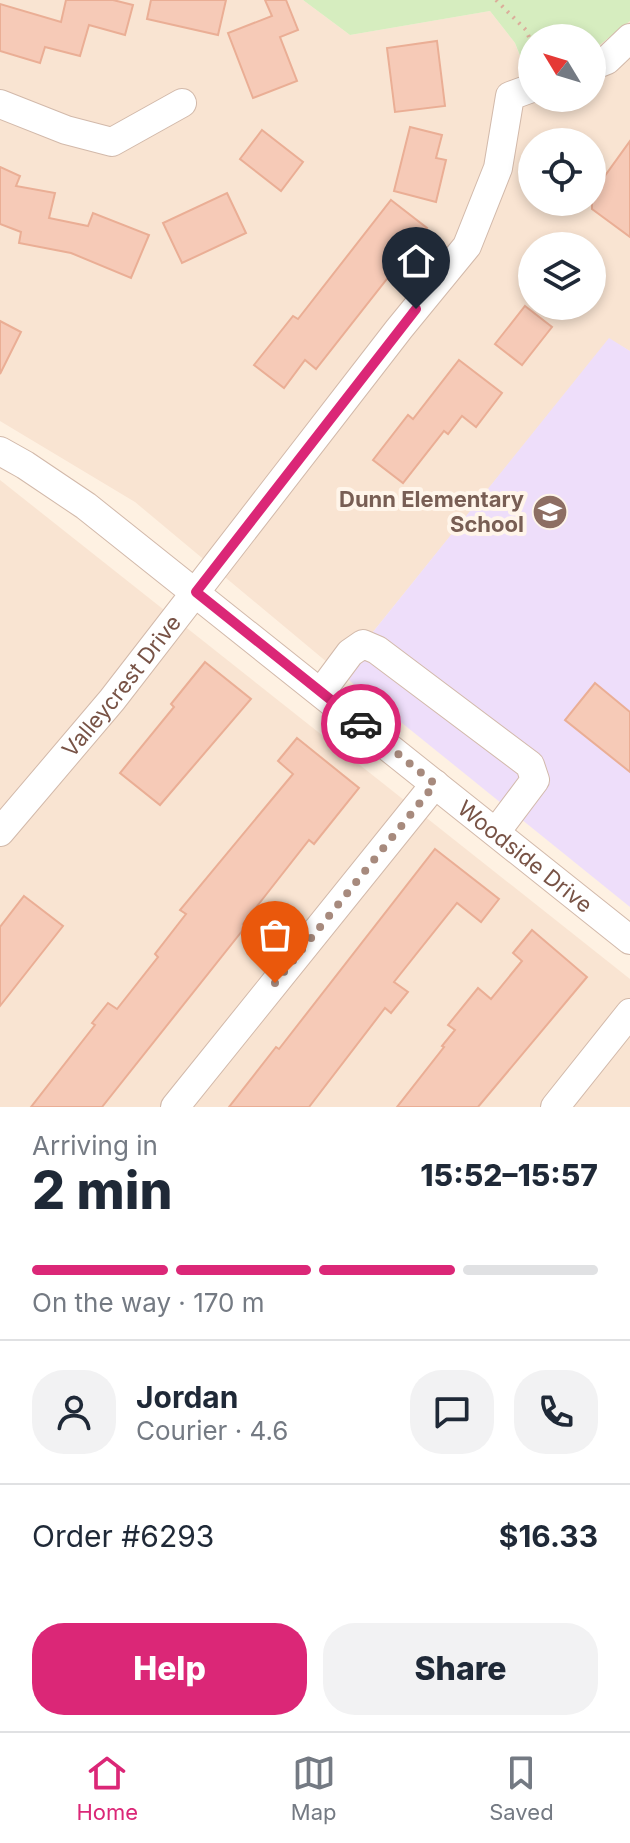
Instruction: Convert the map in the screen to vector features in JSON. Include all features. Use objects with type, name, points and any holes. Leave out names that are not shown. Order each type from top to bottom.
[{"type":"street","points":[[606,60],[630,38]]},
{"type":"street","name":"Valleycrest Drive","points":[[0,832],[112,700],[399,329],[467,246],[498,168],[518,102]]},
{"type":"street","points":[[0,104],[66,130],[112,142],[182,103]]},
{"type":"street","name":"Woodside Drive","points":[[0,451],[86,506],[630,940]]},
{"type":"street","points":[[321,692],[350,653],[363,644],[377,650],[530,765],[535,780],[496,832]]},
{"type":"street","points":[[175,1107],[435,784]]},
{"type":"street","points":[[555,1107],[630,1013]]},
{"type":"path","points":[[496,0],[520,24]]},
{"type":"shaded area","points":[[0,0],[303,0],[350,35],[490,11],[518,51],[518,112],[606,112],[606,40],[630,21],[630,351],[609,339],[340,673],[135,502],[0,421]]},
{"type":"shaded area","name":"Dunn Elementary School","points":[[609,338],[630,351],[630,907],[340,673]]},
{"type":"shaded area","points":[[0,480],[630,979],[630,1107],[0,1107]]},
{"type":"green space","points":[[303,0],[630,0],[630,21],[606,40],[606,24],[518,24],[518,51],[490,11],[350,35]]},
{"type":"building","points":[[66,0],[113,0],[133,5],[125,35],[89,25],[80,56],[45,47],[40,63],[0,51],[0,4],[61,22]]},
{"type":"building","points":[[151,0],[226,0],[218,35],[147,19]]},
{"type":"building","points":[[265,0],[286,0],[298,30],[280,37],[297,81],[253,98],[228,33],[272,16]]},
{"type":"building","points":[[437,41],[445,106],[395,112],[387,48]]},
{"type":"building","points":[[410,127],[442,135],[436,158],[446,160],[436,202],[394,191]]},
{"type":"building","points":[[262,130],[303,162],[281,191],[240,159]]},
{"type":"building","points":[[630,141],[630,237],[602,216],[606,216],[606,174]]},
{"type":"building","points":[[0,167],[20,176],[16,186],[55,193],[49,218],[88,226],[93,213],[149,235],[131,278],[71,253],[19,243],[21,232],[0,224]]},
{"type":"building","points":[[227,193],[246,233],[182,263],[163,223]]},
{"type":"building","points":[[391,200],[427,228],[316,369],[305,360],[284,388],[254,365],[293,316],[298,319]]},
{"type":"building","points":[[518,315],[518,320],[543,320],[552,327],[522,365],[495,344]]},
{"type":"building","points":[[0,321],[21,332],[0,374]]},
{"type":"building","points":[[459,360],[502,393],[476,427],[462,416],[448,434],[444,431],[403,483],[373,460],[408,415],[413,419]]},
{"type":"building","points":[[205,662],[251,699],[160,805],[120,773],[174,707],[171,704]]},
{"type":"building","points":[[595,683],[630,712],[630,772],[565,720]]},
{"type":"building","points":[[297,738],[359,788],[314,844],[309,840],[243,924],[246,926],[102,1107],[31,1107],[95,1025],[92,1023],[108,1003],[117,1009],[158,957],[155,954],[186,914],[180,910],[293,774],[278,761]]},
{"type":"building","points":[[435,849],[499,899],[481,922],[457,903],[394,982],[408,992],[391,1013],[385,1008],[309,1107],[229,1107],[276,1047],[279,1049]]},
{"type":"building","points":[[24,896],[63,926],[0,1006],[0,927]]},
{"type":"building","points":[[532,930],[587,977],[478,1107],[397,1107],[444,1047],[455,1030],[448,1025],[478,988],[491,999],[522,961],[513,953]]},
{"type":"way so far","points":[[275,983],[435,784],[361,724]]},
{"type":"place","name":"Dunn Elementary School","points":[[550,512]]},
{"type":"route","points":[[361,724],[196,592],[416,309]]}]
